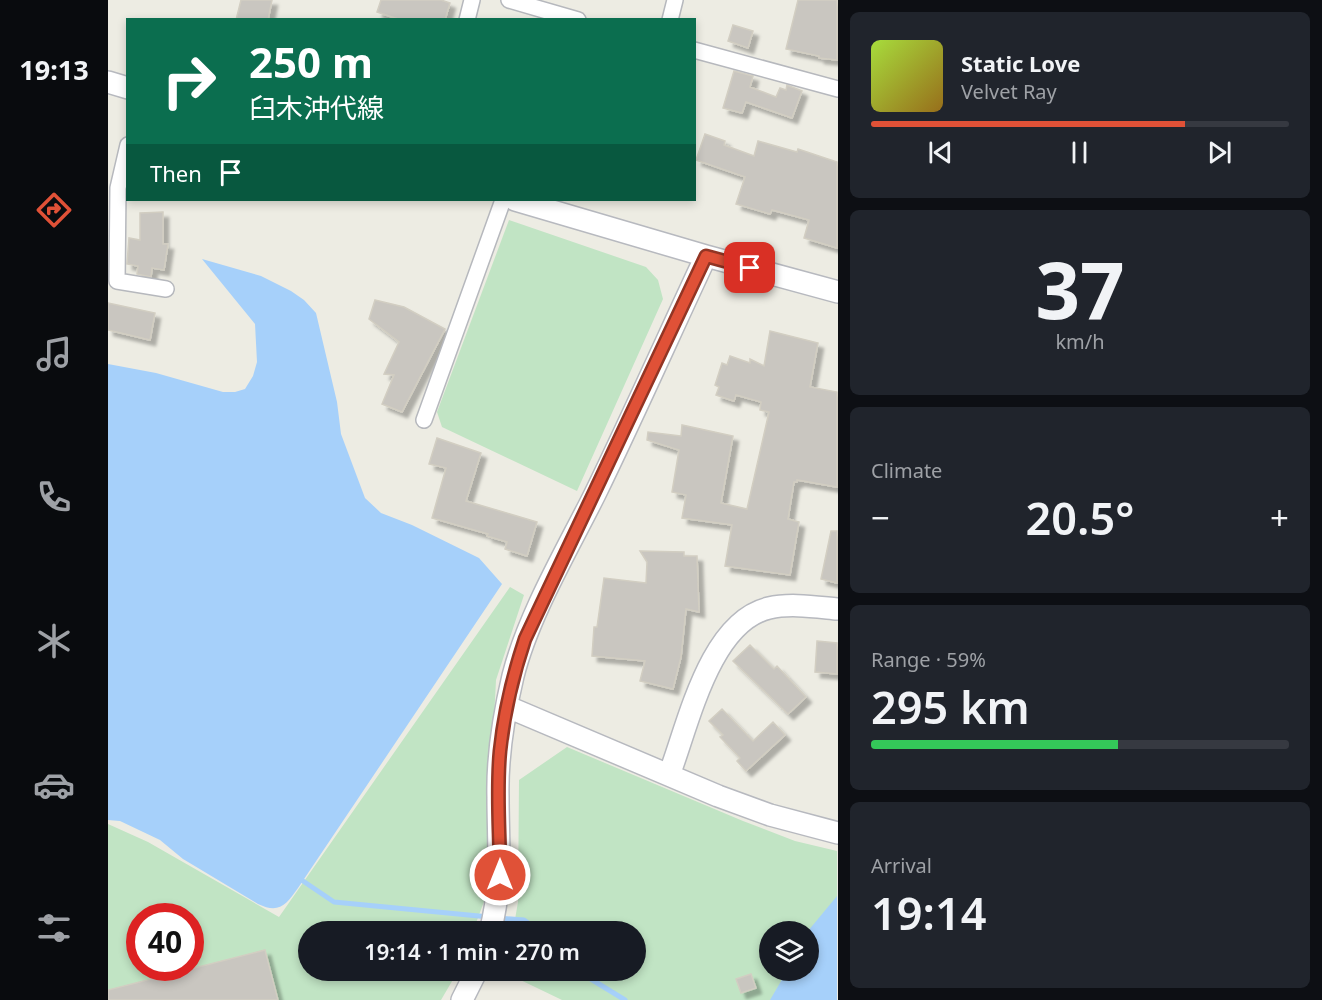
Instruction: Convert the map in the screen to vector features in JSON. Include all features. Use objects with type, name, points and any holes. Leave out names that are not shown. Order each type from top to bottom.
[{"type":"street","points":[[468,18],[472,0]]},
{"type":"street","points":[[509,0],[532,14],[563,18]]},
{"type":"street","points":[[670,18],[675,0]]},
{"type":"street","points":[[696,51],[837,89]]},
{"type":"street","points":[[108,82],[126,87]]},
{"type":"street","points":[[126,151],[113,187],[113,280],[166,289]]},
{"type":"street","points":[[424,420],[503,201]]},
{"type":"street","points":[[518,201],[837,292]]},
{"type":"street","points":[[492,921],[498,896],[500,750],[513,675],[525,639],[539,608],[706,256]]},
{"type":"street","points":[[669,775],[704,676],[733,630],[748,618],[768,608],[837,609]]},
{"type":"street","points":[[508,707],[669,775],[770,814],[837,833]]},
{"type":"street","points":[[462,1000],[472,981]]},
{"type":"green space","points":[[509,220],[646,267],[658,280],[663,299],[577,491],[442,427],[437,412]]},
{"type":"green space","points":[[510,587],[524,595],[496,680],[485,899],[477,921],[298,921],[298,981],[452,981],[441,1000],[108,1000],[108,824],[148,842],[279,917]]},
{"type":"green space","points":[[567,747],[743,821],[795,841],[837,851],[837,1000],[562,1000],[523,981],[646,981],[646,921],[515,921],[518,902],[519,780]]},
{"type":"water","points":[[202,259],[261,276],[291,291],[304,300],[316,313],[337,402],[341,434],[365,498],[381,513],[412,525],[479,558],[502,584],[298,888],[286,903],[277,908],[258,904],[183,859],[160,840],[120,821],[108,820],[108,364],[156,373],[223,392],[245,389],[253,376],[257,362],[255,324]]},
{"type":"water","points":[[837,896],[837,1000],[770,1000],[781,981],[819,981],[819,921],[816,921]]},
{"type":"building","points":[[241,0],[272,0],[268,18],[236,18]]},
{"type":"building","points":[[381,0],[441,0],[450,3],[446,18],[395,18],[377,12]]},
{"type":"building","points":[[798,0],[837,0],[837,60],[819,58],[819,56],[786,49]]},
{"type":"building","points":[[733,25],[753,31],[748,48],[728,41]]},
{"type":"building","points":[[734,71],[753,76],[750,87],[776,97],[780,88],[786,90],[787,85],[802,91],[792,118],[746,102],[742,113],[723,108]]},
{"type":"building","points":[[705,134],[725,141],[724,145],[754,156],[758,141],[797,152],[798,149],[837,162],[837,248],[804,238],[809,220],[772,210],[770,214],[736,204],[745,177],[696,160]]},
{"type":"building","points":[[163,212],[163,244],[168,244],[164,270],[152,268],[151,277],[137,274],[138,266],[127,264],[129,238],[140,240],[140,213]]},
{"type":"building","points":[[375,300],[404,307],[445,329],[402,412],[382,404],[394,375],[384,374],[399,342],[369,319]]},
{"type":"building","points":[[108,303],[155,313],[150,340],[108,330]]},
{"type":"building","points":[[770,331],[818,343],[810,387],[837,392],[837,487],[797,480],[794,482],[788,519],[799,522],[790,575],[725,566],[732,525],[682,518],[686,495],[672,492],[679,450],[647,440],[648,432],[681,436],[682,425],[733,436],[721,503],[747,509],[769,412],[760,410],[761,402],[736,395],[734,401],[716,395],[719,387],[715,385],[722,363],[727,365],[730,356],[750,363],[750,359],[764,366]]},
{"type":"building","points":[[437,438],[481,453],[466,501],[537,522],[527,556],[505,549],[507,542],[487,536],[488,534],[432,518],[446,468],[429,464]]},
{"type":"building","points":[[831,531],[837,531],[837,583],[821,579]]},
{"type":"building","points":[[640,551],[684,552],[684,556],[697,556],[699,612],[686,609],[681,657],[673,689],[640,681],[645,661],[592,656],[594,627],[597,627],[604,578],[646,583],[647,562]]},
{"type":"building","points":[[817,641],[837,643],[837,674],[815,672]]},
{"type":"building","points":[[750,645],[774,669],[777,666],[806,697],[788,714],[733,661]]},
{"type":"building","points":[[722,709],[753,741],[773,722],[785,735],[746,771],[737,761],[740,758],[720,737],[723,735],[709,721]]},
{"type":"building","points":[[265,950],[278,1000],[108,1000],[108,990],[143,981],[204,981],[204,966]]},
{"type":"building","points":[[751,974],[756,988],[741,993],[736,979]]},
{"type":"waterway","points":[[303,881],[334,902],[489,917]]},
{"type":"waterway","points":[[498,918],[525,921]]},
{"type":"waterway","points":[[594,981],[625,1000]]},
{"type":"route","points":[[500,875],[498,795],[500,750],[513,675],[525,639],[706,256],[750,268]]}]
